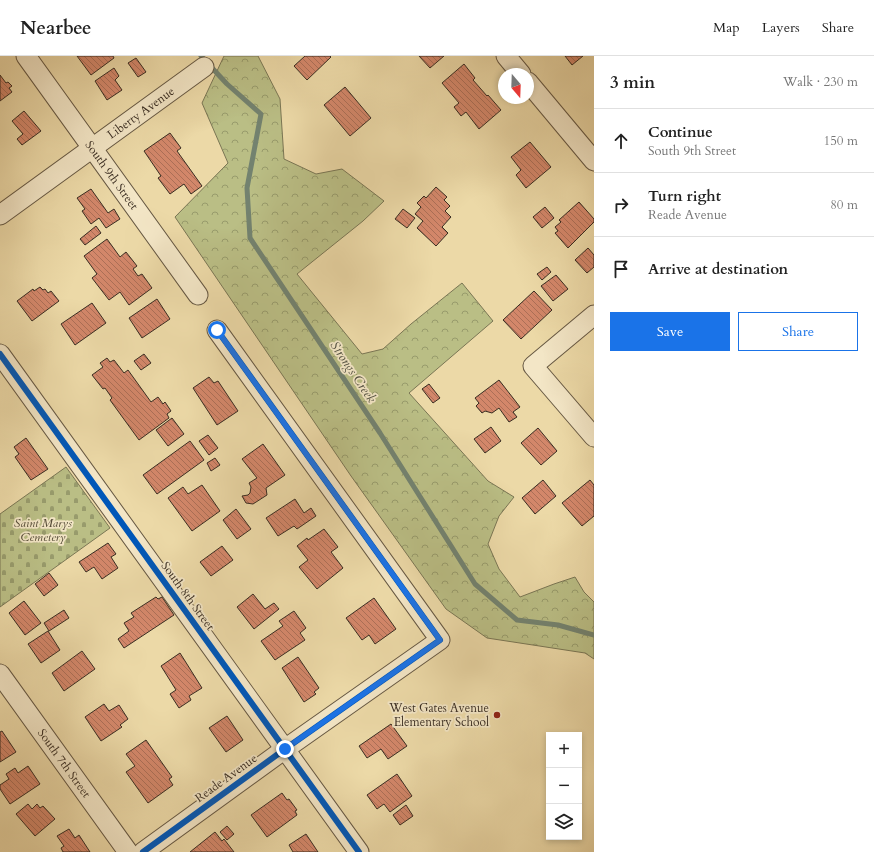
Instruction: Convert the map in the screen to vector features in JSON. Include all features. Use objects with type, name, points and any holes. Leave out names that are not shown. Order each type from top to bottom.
[{"type":"street","name":"South 9th Street","points":[[26,56],[198,295]]},
{"type":"street","points":[[506,56],[516,68]]},
{"type":"street","name":"Liberty Avenue","points":[[0,215],[204,67]]},
{"type":"street","points":[[534,89],[594,160]]},
{"type":"street","points":[[594,315],[533,366],[594,437]]},
{"type":"street","name":"Reade Avenue","points":[[143,852],[285,749],[440,640],[217,330]]},
{"type":"street","name":"South 8th Street","points":[[0,354],[358,852]]},
{"type":"street","name":"South 7th Street","points":[[0,674],[128,852]]},
{"type":"green space","points":[[224,56],[258,56],[280,99],[284,159],[316,174],[342,169],[384,201],[363,221],[297,274],[362,354],[383,349],[411,324],[462,283],[493,321],[409,393],[488,481],[514,497],[499,516],[488,544],[499,569],[520,597],[575,577],[584,592],[594,602],[594,659],[585,653],[487,638],[446,609],[351,476],[175,217],[228,163],[202,103]]},
{"type":"green space","name":"Saint Marys Cemetery","points":[[66,467],[110,528],[0,607],[0,514]]},
{"type":"building","points":[[77,56],[113,56],[114,58],[91,75]]},
{"type":"building","points":[[305,56],[331,57],[307,80],[294,66]]},
{"type":"building","points":[[419,56],[444,56],[430,68]]},
{"type":"building","points":[[565,56],[583,56],[572,65]]},
{"type":"building","points":[[136,58],[146,72],[138,77],[128,63]]},
{"type":"building","points":[[464,64],[475,78],[473,80],[501,110],[479,129],[466,112],[461,116],[454,107],[459,103],[442,83]]},
{"type":"building","points":[[114,68],[119,76],[115,80],[122,90],[107,100],[95,81]]},
{"type":"building","points":[[0,75],[6,83],[8,82],[12,86],[9,88],[12,92],[0,101]]},
{"type":"building","points":[[345,87],[371,118],[350,136],[324,105]]},
{"type":"building","points":[[24,111],[41,131],[22,145],[17,139],[23,134],[12,121]]},
{"type":"building","points":[[170,133],[181,148],[177,151],[202,186],[191,194],[184,184],[170,194],[158,178],[161,176],[144,151]]},
{"type":"building","points":[[530,142],[551,167],[526,188],[516,175],[521,170],[511,157]]},
{"type":"building","points":[[436,187],[447,197],[444,200],[450,206],[445,211],[451,217],[442,227],[448,233],[436,246],[417,228],[423,221],[415,214],[421,207],[417,203],[424,196],[426,198]]},
{"type":"building","points":[[91,189],[108,213],[114,209],[120,219],[106,228],[99,218],[91,224],[82,211],[85,209],[77,198]]},
{"type":"building","points":[[579,202],[594,219],[594,222],[568,248],[555,233],[558,231],[555,227],[561,222],[559,220]]},
{"type":"building","points":[[545,207],[554,218],[542,228],[533,217]]},
{"type":"building","points":[[403,209],[415,218],[407,228],[395,219]]},
{"type":"building","points":[[96,226],[101,233],[85,245],[80,239]]},
{"type":"building","points":[[107,239],[120,257],[126,252],[137,266],[133,269],[138,276],[142,274],[152,288],[129,305],[120,292],[109,300],[92,278],[97,274],[84,256]]},
{"type":"building","points":[[588,248],[594,255],[594,267],[587,273],[575,260]]},
{"type":"building","points":[[547,267],[551,272],[542,280],[537,274]]},
{"type":"building","points":[[556,275],[568,289],[553,301],[541,286]]},
{"type":"building","points":[[40,287],[43,290],[45,289],[48,293],[51,291],[59,301],[32,321],[17,301],[33,289],[34,291]]},
{"type":"building","points":[[534,291],[552,310],[521,339],[503,320]]},
{"type":"building","points":[[157,299],[170,319],[142,338],[129,318]]},
{"type":"building","points":[[92,303],[106,323],[75,345],[61,324]]},
{"type":"building","points":[[144,354],[151,363],[141,370],[134,361]]},
{"type":"building","points":[[107,358],[110,362],[114,360],[124,373],[128,370],[151,402],[158,397],[163,404],[165,402],[171,411],[167,414],[169,418],[139,440],[110,400],[112,398],[105,388],[103,389],[92,375],[103,367],[100,363]]},
{"type":"building","points":[[209,377],[214,383],[218,381],[238,411],[217,425],[193,388]]},
{"type":"building","points":[[499,380],[520,407],[513,412],[517,417],[509,422],[499,408],[492,413],[485,411],[482,413],[476,406],[479,403],[475,398]]},
{"type":"building","points":[[429,384],[440,398],[433,403],[422,389]]},
{"type":"building","points":[[172,418],[184,434],[168,446],[156,430]]},
{"type":"building","points":[[491,427],[501,441],[485,453],[474,439]]},
{"type":"building","points":[[538,428],[557,451],[541,465],[521,443]]},
{"type":"building","points":[[208,435],[218,448],[209,455],[199,441]]},
{"type":"building","points":[[26,438],[48,469],[31,480],[15,457],[19,454],[14,447]]},
{"type":"building","points":[[190,441],[204,460],[157,494],[143,475]]},
{"type":"building","points":[[263,444],[285,475],[266,488],[267,495],[253,504],[246,503],[242,496],[250,493],[251,487],[249,483],[257,478],[242,459]]},
{"type":"building","points":[[215,458],[220,465],[211,471],[207,463]]},
{"type":"building","points":[[543,480],[556,496],[535,514],[522,498]]},
{"type":"building","points":[[590,480],[594,485],[594,516],[582,526],[562,503]]},
{"type":"building","points":[[202,485],[220,511],[192,531],[168,498],[183,487],[188,494]]},
{"type":"building","points":[[295,499],[304,513],[311,508],[316,516],[297,529],[294,526],[278,536],[266,518]]},
{"type":"building","points":[[236,509],[251,529],[237,539],[223,520]]},
{"type":"building","points":[[324,529],[338,547],[331,552],[343,568],[317,589],[299,567],[308,560],[297,546],[307,538],[308,540]]},
{"type":"building","points":[[108,543],[116,554],[111,557],[118,568],[102,579],[94,567],[86,572],[79,562]]},
{"type":"building","points":[[222,546],[233,560],[211,576],[200,562]]},
{"type":"building","points":[[49,573],[58,585],[44,596],[35,584]]},
{"type":"building","points":[[253,594],[265,609],[274,603],[279,609],[254,629],[237,607]]},
{"type":"building","points":[[156,597],[158,599],[162,597],[174,615],[124,648],[118,639],[129,631],[124,623],[134,617],[131,613]]},
{"type":"building","points":[[374,598],[396,629],[375,644],[369,635],[362,640],[346,618]]},
{"type":"building","points":[[24,601],[41,623],[25,635],[9,613]]},
{"type":"building","points":[[64,610],[69,618],[49,631],[44,623]]},
{"type":"building","points":[[294,611],[306,628],[300,633],[305,640],[275,660],[261,641],[283,626],[279,621]]},
{"type":"building","points":[[48,631],[60,650],[41,663],[28,644]]},
{"type":"building","points":[[82,651],[95,669],[64,691],[52,673]]},
{"type":"building","points":[[180,653],[202,688],[189,696],[191,700],[179,708],[170,694],[176,690],[161,666]]},
{"type":"building","points":[[298,657],[319,688],[314,692],[316,694],[304,702],[282,668]]},
{"type":"building","points":[[104,704],[109,711],[119,705],[128,719],[120,725],[122,727],[101,741],[85,717]]},
{"type":"building","points":[[227,716],[243,740],[226,752],[209,728]]},
{"type":"building","points":[[391,724],[407,746],[388,759],[381,749],[367,758],[359,746]]},
{"type":"building","points":[[2,731],[16,752],[0,762],[0,732]]},
{"type":"building","points":[[146,740],[172,777],[169,779],[173,785],[148,803],[126,772],[135,766],[126,754]]},
{"type":"building","points":[[28,766],[40,784],[10,804],[0,789],[0,785],[9,779],[6,774],[15,768],[18,773]]},
{"type":"building","points":[[397,774],[412,796],[390,812],[384,804],[377,809],[367,795]]},
{"type":"building","points":[[282,793],[287,800],[289,799],[297,810],[295,811],[297,815],[267,837],[251,815]]},
{"type":"building","points":[[28,804],[32,809],[37,804],[40,808],[43,806],[55,819],[35,836],[16,814]]},
{"type":"building","points":[[406,805],[413,816],[400,825],[393,815]]},
{"type":"building","points":[[227,826],[234,834],[227,840],[220,832]]},
{"type":"building","points":[[69,829],[75,838],[79,835],[90,852],[63,852],[61,848],[64,846],[57,836]]},
{"type":"building","points":[[215,832],[222,841],[224,839],[234,852],[190,852]]},
{"type":"building","points":[[306,834],[318,852],[293,852],[289,845]]},
{"type":"waterway","name":"Strongs Creek","points":[[201,56],[227,84],[261,114],[247,188],[250,238],[380,433],[475,584],[517,620],[558,625],[594,635]]},
{"type":"cycle path","points":[[143,852],[285,749],[440,640],[217,330]]},
{"type":"cycle path","points":[[0,354],[359,852]]},
{"type":"place","name":"West Gates Avenue Elementary School","points":[[497,715]]},
{"type":"route","points":[[217,330],[440,640],[285,749]]}]
